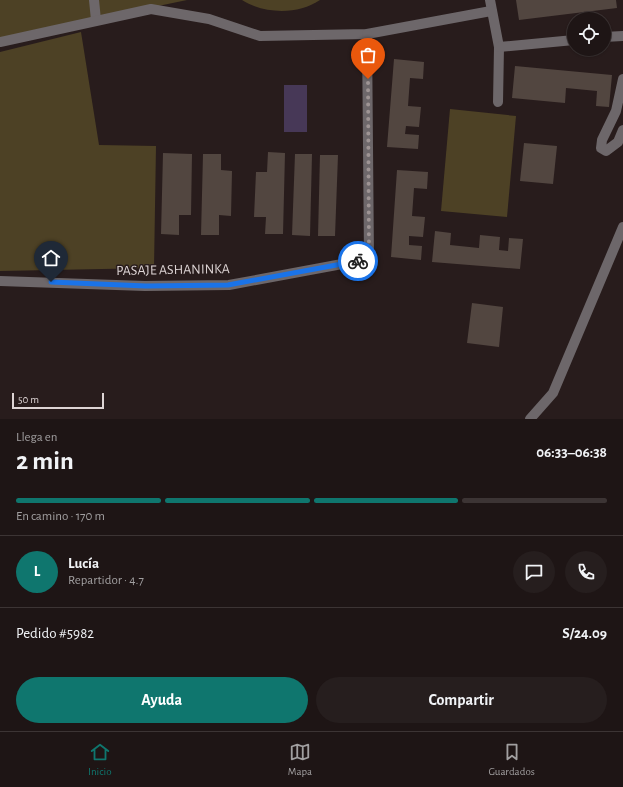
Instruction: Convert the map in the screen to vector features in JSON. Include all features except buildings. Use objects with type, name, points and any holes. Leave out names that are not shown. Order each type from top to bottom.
[{"type":"street","points":[[94,0],[96,20]]},
{"type":"street","points":[[490,0],[499,47],[498,102]]},
{"type":"street","points":[[0,42],[151,9],[209,19],[260,36],[367,34],[492,11]]},
{"type":"street","name":"PASAJE ASHANINKA","points":[[0,282],[146,286],[228,285],[369,259],[367,34]]},
{"type":"street","points":[[611,37],[623,36]]},
{"type":"street","points":[[499,47],[567,41]]},
{"type":"street","points":[[623,79],[616,111],[602,140],[602,148],[606,151],[618,142],[623,130]]},
{"type":"street","points":[[530,419],[553,393],[623,227]]},
{"type":"shaded area","points":[[0,0],[187,0],[0,39]]},
{"type":"shaded area","points":[[242,0],[320,0],[302,8],[281,11],[260,8]]},
{"type":"shaded area","points":[[81,32],[99,145],[156,146],[154,268],[0,271],[0,52]]},
{"type":"shaded area","points":[[284,85],[307,85],[307,132],[284,132]]},
{"type":"shaded area","points":[[450,109],[516,116],[507,217],[441,211]]},
{"type":"way so far","points":[[358,261],[369,259],[368,79]]},
{"type":"route","points":[[51,282],[146,286],[228,285],[358,261]]}]
